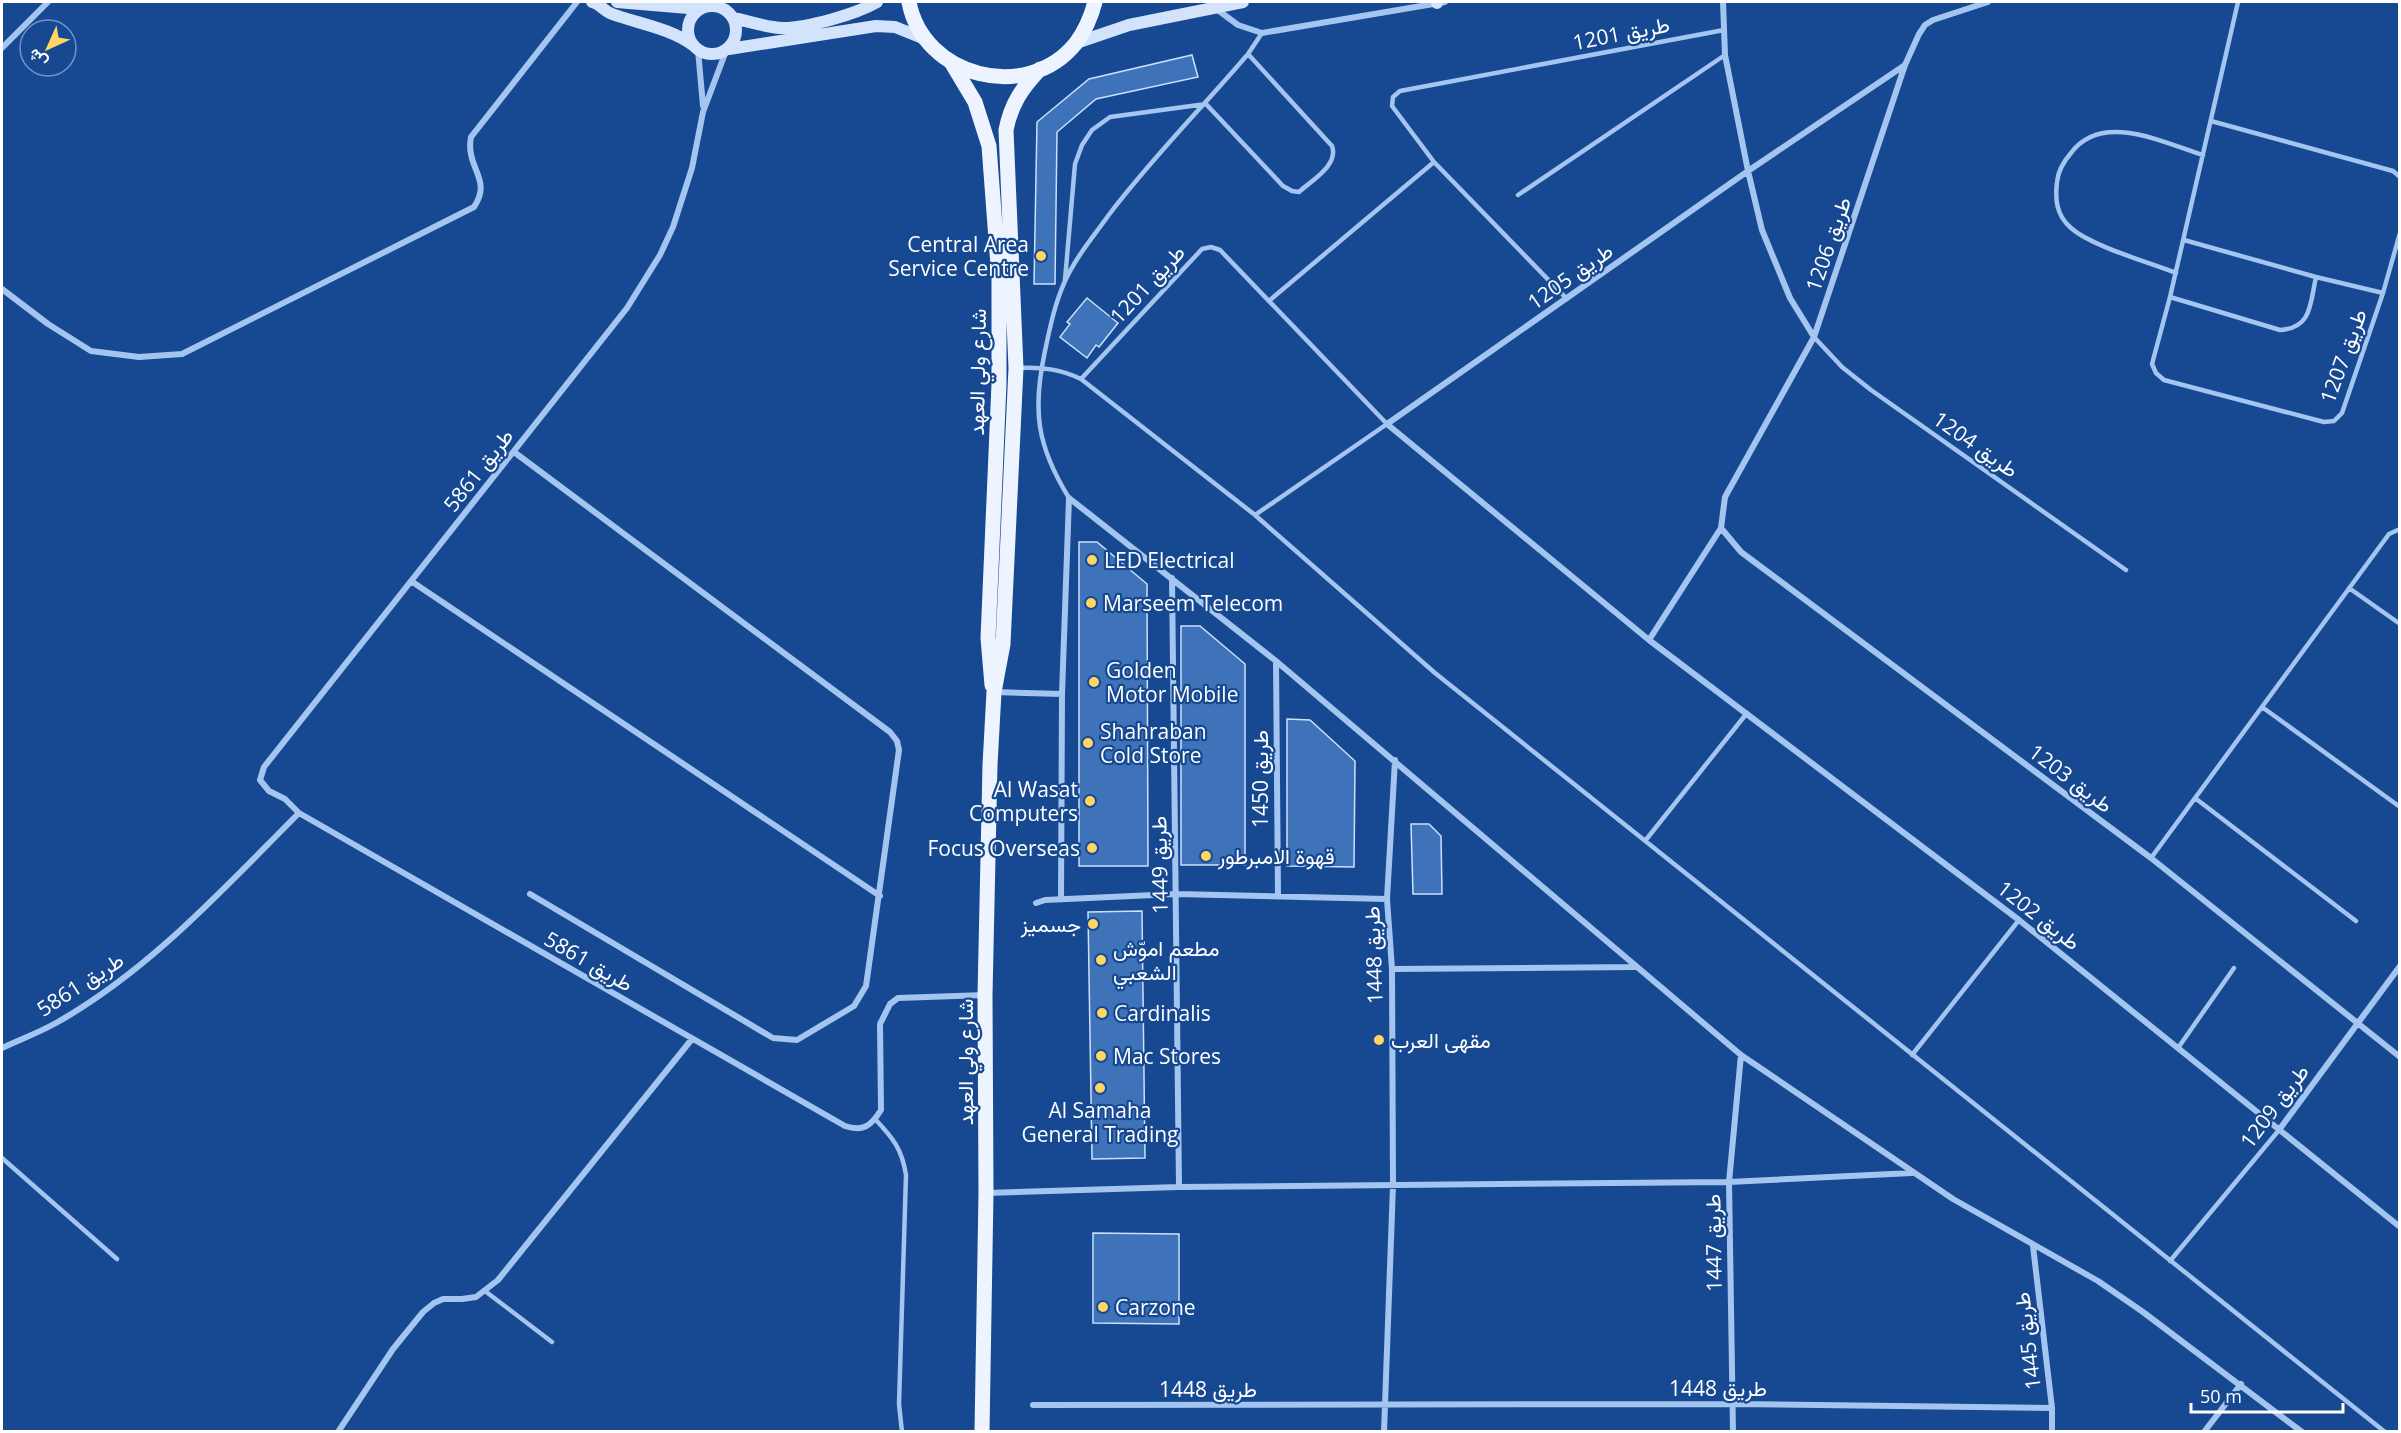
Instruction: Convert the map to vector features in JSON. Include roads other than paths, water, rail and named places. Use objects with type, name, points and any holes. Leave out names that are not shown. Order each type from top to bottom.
[{"type":"main road","points":[[909,2],[925,39],[951,62],[975,73],[1002,77],[1028,74],[1061,57],[1076,43],[1089,21],[1095,2]]},
{"type":"main road","name":"شارع ولي العهد","points":[[951,62],[975,102],[988,146],[999,279],[999,384],[988,638],[990,676],[994,692]]},
{"type":"main road","name":"شارع ولي العهد","points":[[982,1431],[988,834],[994,692],[1003,644],[1016,368],[1006,130],[1016,98],[1025,84],[1040,69]]},
{"type":"street","points":[[2,48],[48,2]]},
{"type":"street","points":[[2,289],[48,324],[91,351],[139,357],[182,354],[474,207],[481,197],[482,182],[470,159],[471,137],[577,2]]},
{"type":"street","points":[[599,2],[610,13],[668,31],[711,55],[796,33],[877,2]]},
{"type":"street","points":[[617,2],[700,9],[709,6],[719,7],[733,18],[736,34],[727,50]]},
{"type":"street","points":[[1076,43],[1129,25],[1213,6],[1244,2]]},
{"type":"street","points":[[1213,6],[1238,25],[1262,33],[1440,2]]},
{"type":"street","points":[[1723,2],[1725,55],[1762,230],[1790,298],[1814,337]]},
{"type":"street","name":"طريق 1206","points":[[1721,528],[1725,497],[1814,337],[1905,65],[1918,34],[1933,20],[1988,2]]},
{"type":"street","points":[[695,48],[688,30],[689,21],[700,9]]},
{"type":"street","points":[[733,18],[796,33],[876,26],[895,27],[915,33],[925,39]]},
{"type":"street","name":"طريق 5861","points":[[695,48],[703,112]]},
{"type":"street","name":"طريق 5861","points":[[727,50],[703,112],[683,198],[660,255],[627,308],[264,767],[260,780],[264,786],[285,799],[299,813],[845,1126],[856,1129],[866,1127],[875,1119]]},
{"type":"street","name":"طريق 1205","points":[[1387,424],[1748,171],[1905,65]]},
{"type":"street","name":"طريق 1202","points":[[1387,424],[1650,640],[2019,920],[2400,1227]]},
{"type":"street","points":[[514,452],[890,732],[897,741],[899,750],[866,986],[854,1006],[797,1040],[773,1038],[530,894]]},
{"type":"street","points":[[1070,498],[1276,661],[1741,1055],[1912,1173],[2033,1246],[2098,1281],[2302,1431]]},
{"type":"street","points":[[1061,899],[1062,694],[1070,498]]},
{"type":"street","points":[[1650,640],[1721,528]]},
{"type":"street","name":"طريق 1203","points":[[1721,528],[1741,552],[2151,858],[2400,1057]]},
{"type":"street","name":"طريق 1449","points":[[1172,578],[1179,1187]]},
{"type":"street","points":[[411,581],[880,896]]},
{"type":"street","name":"طريق 1450","points":[[1276,661],[1278,896]]},
{"type":"street","points":[[994,692],[1062,694]]},
{"type":"street","name":"طريق 1448","points":[[1384,1431],[1393,1185],[1392,969],[1387,899],[1395,760]]},
{"type":"street","name":"طريق 5861","points":[[2,1048],[55,1023],[133,970],[185,927],[299,813]]},
{"type":"street","points":[[1036,903],[1061,899],[1176,894],[1387,899]]},
{"type":"street","name":"طريق 1209","points":[[2279,1130],[2400,966]]},
{"type":"street","points":[[1392,969],[1636,967]]},
{"type":"street","points":[[875,1119],[880,1110],[880,1024],[890,1004],[898,998],[985,995]]},
{"type":"street","points":[[338,1431],[393,1349],[423,1312],[442,1299],[476,1297],[498,1280],[692,1039]]},
{"type":"street","name":"طريق 1447","points":[[1733,1431],[1729,1182],[1741,1055]]},
{"type":"street","points":[[986,1193],[1179,1187],[1729,1182],[1912,1173]]},
{"type":"street","name":"طريق 1445","points":[[2033,1246],[2052,1408],[2052,1431]]},
{"type":"street","points":[[2204,1431],[2241,1384]]},
{"type":"street","name":"طريق 1448","points":[[1033,1405],[1733,1404],[2052,1408]]},
{"type":"lane","name":"طريق 1207","points":[[2184,240],[2316,278],[2383,293],[2342,413],[2334,421],[2324,422],[2164,380],[2156,373],[2152,364],[2184,240],[2238,2]]},
{"type":"lane","name":"طريق 1201","points":[[1567,298],[1434,162],[1392,106],[1393,97],[1400,91],[1724,30]]},
{"type":"lane","points":[[1065,280],[1082,252],[1126,193],[1206,104],[1248,54],[1262,33]]},
{"type":"lane","points":[[1206,104],[1283,186],[1292,191],[1299,192],[1332,162],[1335,154],[1332,146],[1248,54]]},
{"type":"lane","points":[[1518,195],[1725,55]]},
{"type":"lane","points":[[1070,498],[1054,474],[1043,446],[1037,409],[1041,367],[1052,320],[1065,280],[1075,164],[1082,145],[1092,130],[1110,117],[1206,104]]},
{"type":"lane","points":[[2211,121],[2393,171],[2400,177]]},
{"type":"lane","points":[[2176,273],[2083,237],[2069,226],[2057,206],[2055,197],[2057,176],[2075,147],[2088,138],[2110,132],[2136,133],[2203,155]]},
{"type":"lane","points":[[1270,300],[1434,162]]},
{"type":"lane","points":[[2383,293],[2400,233]]},
{"type":"lane","name":"طريق 1201","points":[[1081,379],[1202,249],[1211,247],[1220,250],[1270,300],[1387,424]]},
{"type":"lane","points":[[2170,297],[2280,330],[2288,330],[2297,327],[2308,314],[2316,278]]},
{"type":"lane","name":"طريق 1204","points":[[1814,337],[1842,367],[1871,390],[2126,570]]},
{"type":"lane","points":[[1016,368],[1041,367],[1065,372],[1081,379],[1255,515],[1435,673],[2385,1431]]},
{"type":"lane","name":"طريق 1205","points":[[1255,515],[1387,424]]},
{"type":"lane","points":[[2151,858],[2389,534],[2400,529]]},
{"type":"lane","points":[[2349,588],[2400,624]]},
{"type":"lane","points":[[2262,707],[2400,807]]},
{"type":"lane","points":[[1645,841],[1747,713]]},
{"type":"lane","points":[[2195,798],[2356,921]]},
{"type":"lane","points":[[1912,1055],[2019,920]]},
{"type":"lane","points":[[2178,1048],[2234,968]]},
{"type":"lane","points":[[875,1119],[898,1145],[906,1175],[898,1404],[902,1431]]},
{"type":"lane","name":"طريق 1209","points":[[2170,1261],[2279,1130]]},
{"type":"lane","points":[[2,1158],[117,1259]]},
{"type":"lane","points":[[485,1291],[552,1342]]},
{"type":"place","name":"Central Area Service Centre","points":[[1041,256]]},
{"type":"place","name":"LED Electrical","points":[[1092,560]]},
{"type":"place","name":"Marseem Telecom","points":[[1091,603]]},
{"type":"place","name":"Golden Motor Mobile","points":[[1094,682]]},
{"type":"place","name":"Shahraban Cold Store","points":[[1088,743]]},
{"type":"place","name":"Al Wasat Computers","points":[[1090,801]]},
{"type":"place","name":"Focus Overseas","points":[[1092,848]]},
{"type":"place","name":"قهوة الامبرطور","points":[[1206,856]]},
{"type":"place","name":"جسميز","points":[[1093,924]]},
{"type":"place","name":"مطعم اموّش الشعبي","points":[[1101,960]]},
{"type":"place","name":"Cardinalis","points":[[1102,1013]]},
{"type":"place","name":"مقهى العرب","points":[[1379,1040]]},
{"type":"place","name":"Mac Stores","points":[[1101,1056]]},
{"type":"place","name":"Al Samaha General Trading","points":[[1100,1088]]},
{"type":"place","name":"Carzone","points":[[1103,1307]]}]
